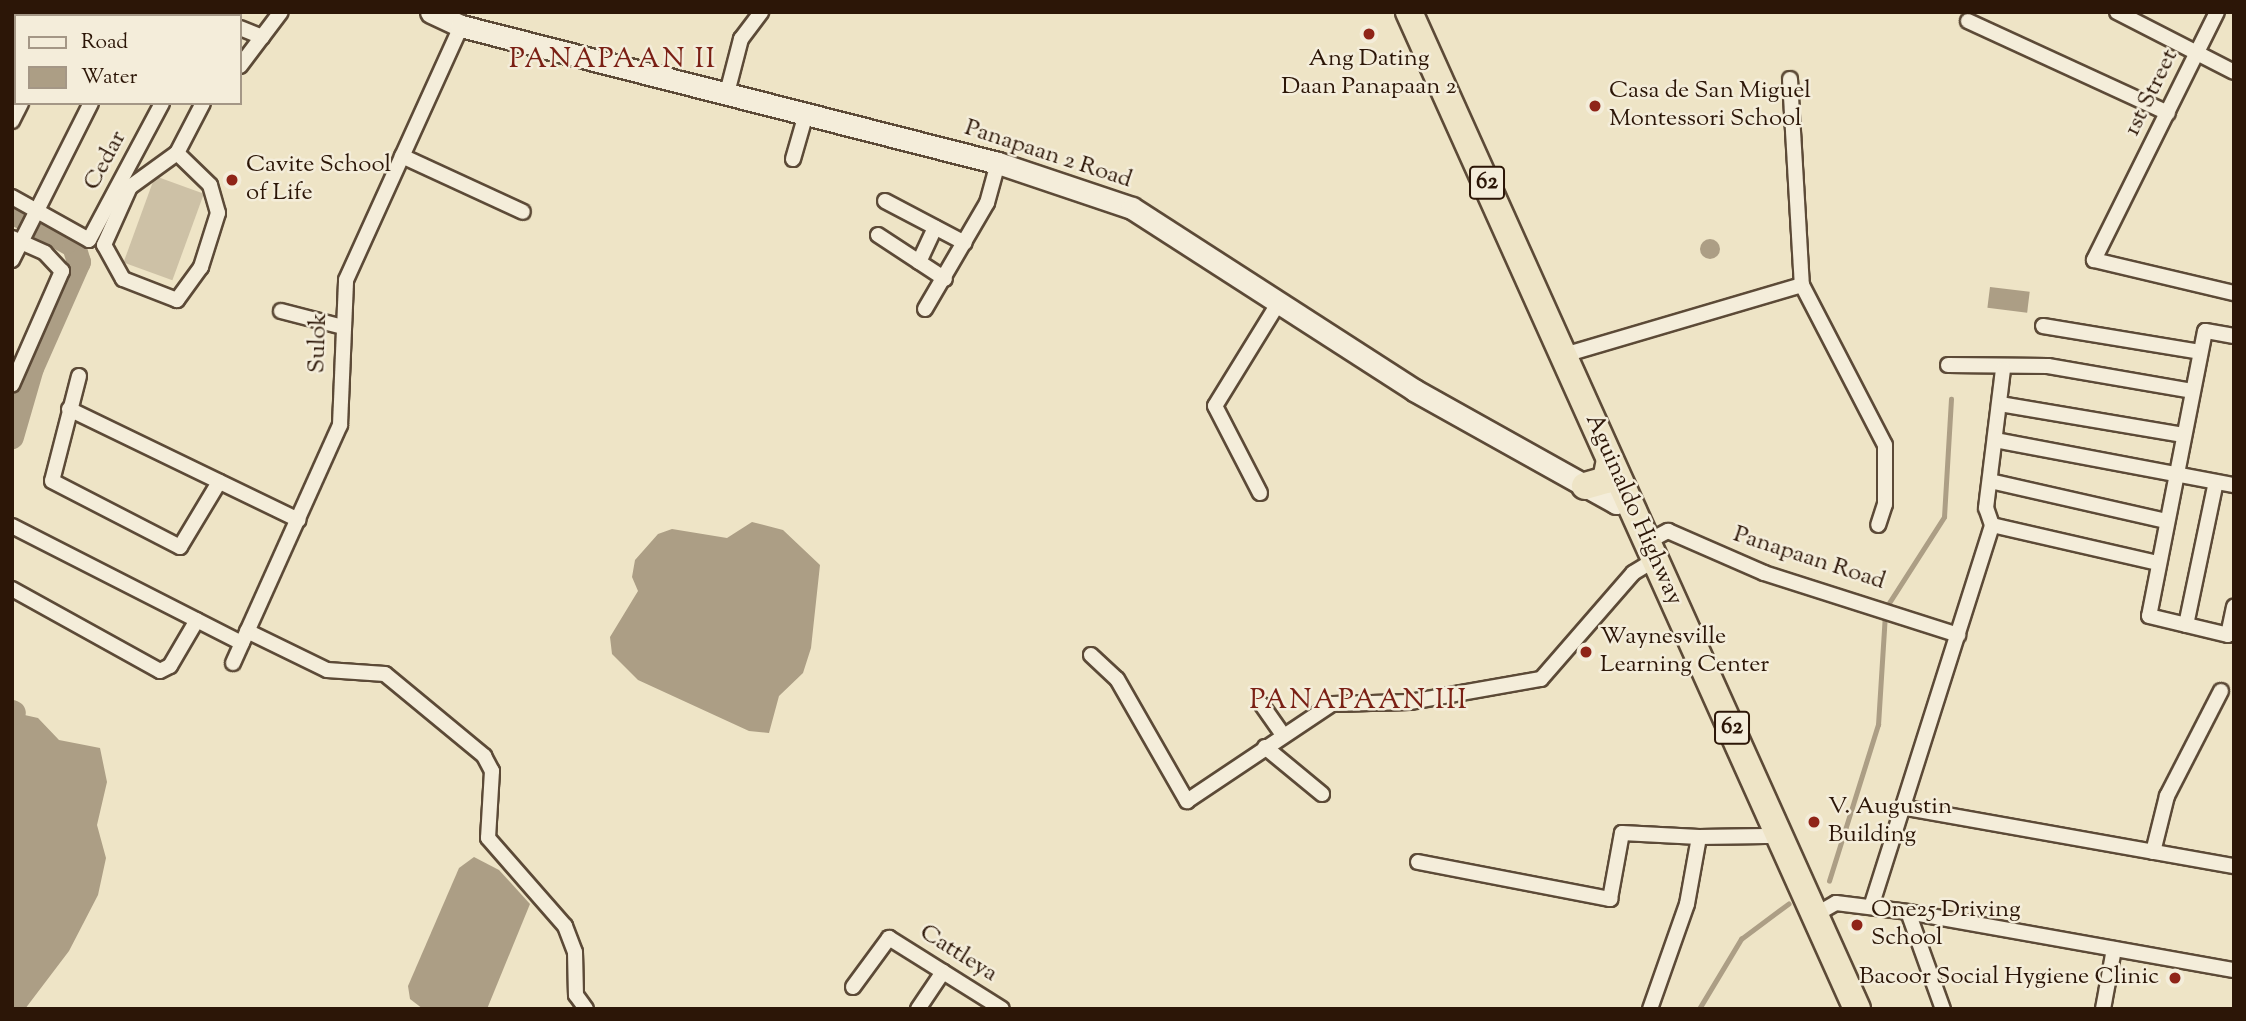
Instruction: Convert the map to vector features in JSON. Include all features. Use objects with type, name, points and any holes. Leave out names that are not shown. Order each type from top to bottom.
[{"type":"highway","name":"Aguinaldo Highway","points":[[1409,12],[1779,829],[1857,1009]]},
{"type":"highway","points":[[1585,486],[1606,480],[1611,460]]},
{"type":"street","points":[[242,63],[281,12]]},
{"type":"street","points":[[727,93],[741,39],[761,12]]},
{"type":"street","points":[[2117,12],[2234,72]]},
{"type":"street","name":"1st Street","points":[[2217,12],[2094,260],[2234,293]]},
{"type":"street","name":"Panapaan 2 Road","points":[[446,18],[998,163],[1132,208],[1414,390],[1616,503],[1628,498]]},
{"type":"street","name":"Sulok","points":[[233,663],[340,425],[340,326],[346,280],[402,156],[446,18]]},
{"type":"street","points":[[1968,21],[2168,113]]},
{"type":"street","points":[[242,29],[262,37]]},
{"type":"street","points":[[1790,79],[1802,285],[1885,444],[1885,505],[1878,525]]},
{"type":"street","points":[[12,121],[20,105]]},
{"type":"street","points":[[12,260],[18,239],[90,105]]},
{"type":"street","name":"Cedar","points":[[33,211],[89,240],[161,105]]},
{"type":"street","points":[[177,153],[210,185],[218,213],[201,267],[177,300],[123,278],[104,245],[130,187],[177,153],[202,105]]},
{"type":"street","points":[[793,159],[806,114]]},
{"type":"street","points":[[402,156],[523,212]]},
{"type":"street","points":[[925,309],[945,279],[987,203],[998,163]]},
{"type":"street","points":[[12,197],[33,211]]},
{"type":"street","points":[[885,201],[965,243]]},
{"type":"street","points":[[919,262],[935,228]]},
{"type":"street","points":[[877,235],[945,279]]},
{"type":"street","points":[[12,385],[62,271],[45,253],[18,239]]},
{"type":"street","points":[[1564,355],[1802,285]]},
{"type":"street","points":[[1260,493],[1216,405],[1279,302]]},
{"type":"street","points":[[281,311],[340,326]]},
{"type":"street","points":[[2043,326],[2200,352]]},
{"type":"street","points":[[2234,336],[2205,331],[2149,616],[2228,635],[2234,607]]},
{"type":"street","points":[[1948,365],[2003,369],[2048,366],[2192,391]]},
{"type":"street","points":[[1871,907],[1907,808],[1992,525],[1990,481],[2003,369]]},
{"type":"street","points":[[79,376],[52,481],[180,547],[219,482]]},
{"type":"street","points":[[2000,404],[2183,435]]},
{"type":"street","points":[[69,409],[299,520]]},
{"type":"street","points":[[1995,440],[2234,485]]},
{"type":"street","points":[[1990,481],[2166,521]]},
{"type":"street","points":[[2186,625],[2216,482]]},
{"type":"street","points":[[1992,525],[2158,563]]},
{"type":"street","points":[[12,526],[197,620],[327,670],[385,674],[484,756],[492,771],[488,838],[565,926],[575,952],[576,995],[570,1009]]},
{"type":"street","name":"Panapaan Road","points":[[1652,550],[1668,531],[1764,573],[1958,635]]},
{"type":"street","points":[[1091,655],[1126,692],[1183,801],[1332,704],[1410,702],[1541,679],[1652,550]]},
{"type":"street","points":[[12,589],[159,671],[170,666],[197,620]]},
{"type":"street","points":[[2153,852],[2166,796],[2221,691]]},
{"type":"street","points":[[1262,705],[1283,735]]},
{"type":"street","points":[[1265,747],[1322,794]]},
{"type":"street","points":[[1907,808],[2232,864]]},
{"type":"street","points":[[1418,862],[1610,900],[1622,833],[1699,837],[1766,836],[1779,829]]},
{"type":"street","points":[[1650,1009],[1687,904],[1699,837]]},
{"type":"street","points":[[1815,915],[1836,904],[1871,907],[2234,970]]},
{"type":"street","points":[[1908,912],[1943,1009]]},
{"type":"street","name":"Cattleya","points":[[853,987],[889,938],[993,1006]]},
{"type":"street","points":[[2103,1009],[2115,949]]},
{"type":"street","points":[[918,1009],[943,972]]},
{"type":"street","points":[[576,995],[586,1009]]},
{"type":"shaded area","points":[[155,176],[204,194],[172,280],[124,262]]},
{"type":"water","points":[[1706,239],[1714,239],[1720,249],[1714,259],[1706,259],[1700,253],[1700,245]]},
{"type":"water","points":[[1990,287],[2030,292],[2027,313],[1987,308]]},
{"type":"water","points":[[752,522],[783,530],[820,565],[811,648],[803,673],[779,696],[769,733],[749,731],[638,680],[612,654],[610,637],[638,591],[632,577],[635,560],[658,534],[672,529],[727,538]]},
{"type":"water","points":[[20,714],[38,718],[59,740],[100,748],[107,782],[97,825],[106,858],[98,895],[69,951],[25,1009],[12,1009],[12,720]]},
{"type":"water","points":[[474,857],[499,870],[530,904],[487,1009],[423,1009],[410,999],[408,986],[459,868]]},
{"type":"waterway","points":[[12,212],[74,246],[79,262],[32,368],[12,437]]},
{"type":"waterway","points":[[1889,603],[1944,517],[1951,399]]},
{"type":"waterway","points":[[1829,881],[1878,725],[1885,614]]},
{"type":"waterway","points":[[1699,1009],[1741,939],[1788,904]]},
{"type":"place","name":"Ang Dating Daan Panapaan 2","points":[[1369,34]]},
{"type":"place","name":"Casa de San Miguel Montessori School","points":[[1595,106]]},
{"type":"place","name":"Cavite School of Life","points":[[232,180]]},
{"type":"place","name":"Waynesville Learning Center","points":[[1586,652]]},
{"type":"place","name":"V. Augustin Building","points":[[1814,822]]},
{"type":"place","name":"One25 Driving School","points":[[1857,925]]},
{"type":"place","name":"Bacoor Social Hygiene Clinic","points":[[2175,978]]},
{"type":"district","name":"PANAPAAN II","points":[[613,60]]},
{"type":"district","name":"PANAPAAN III","points":[[1359,701]]}]
